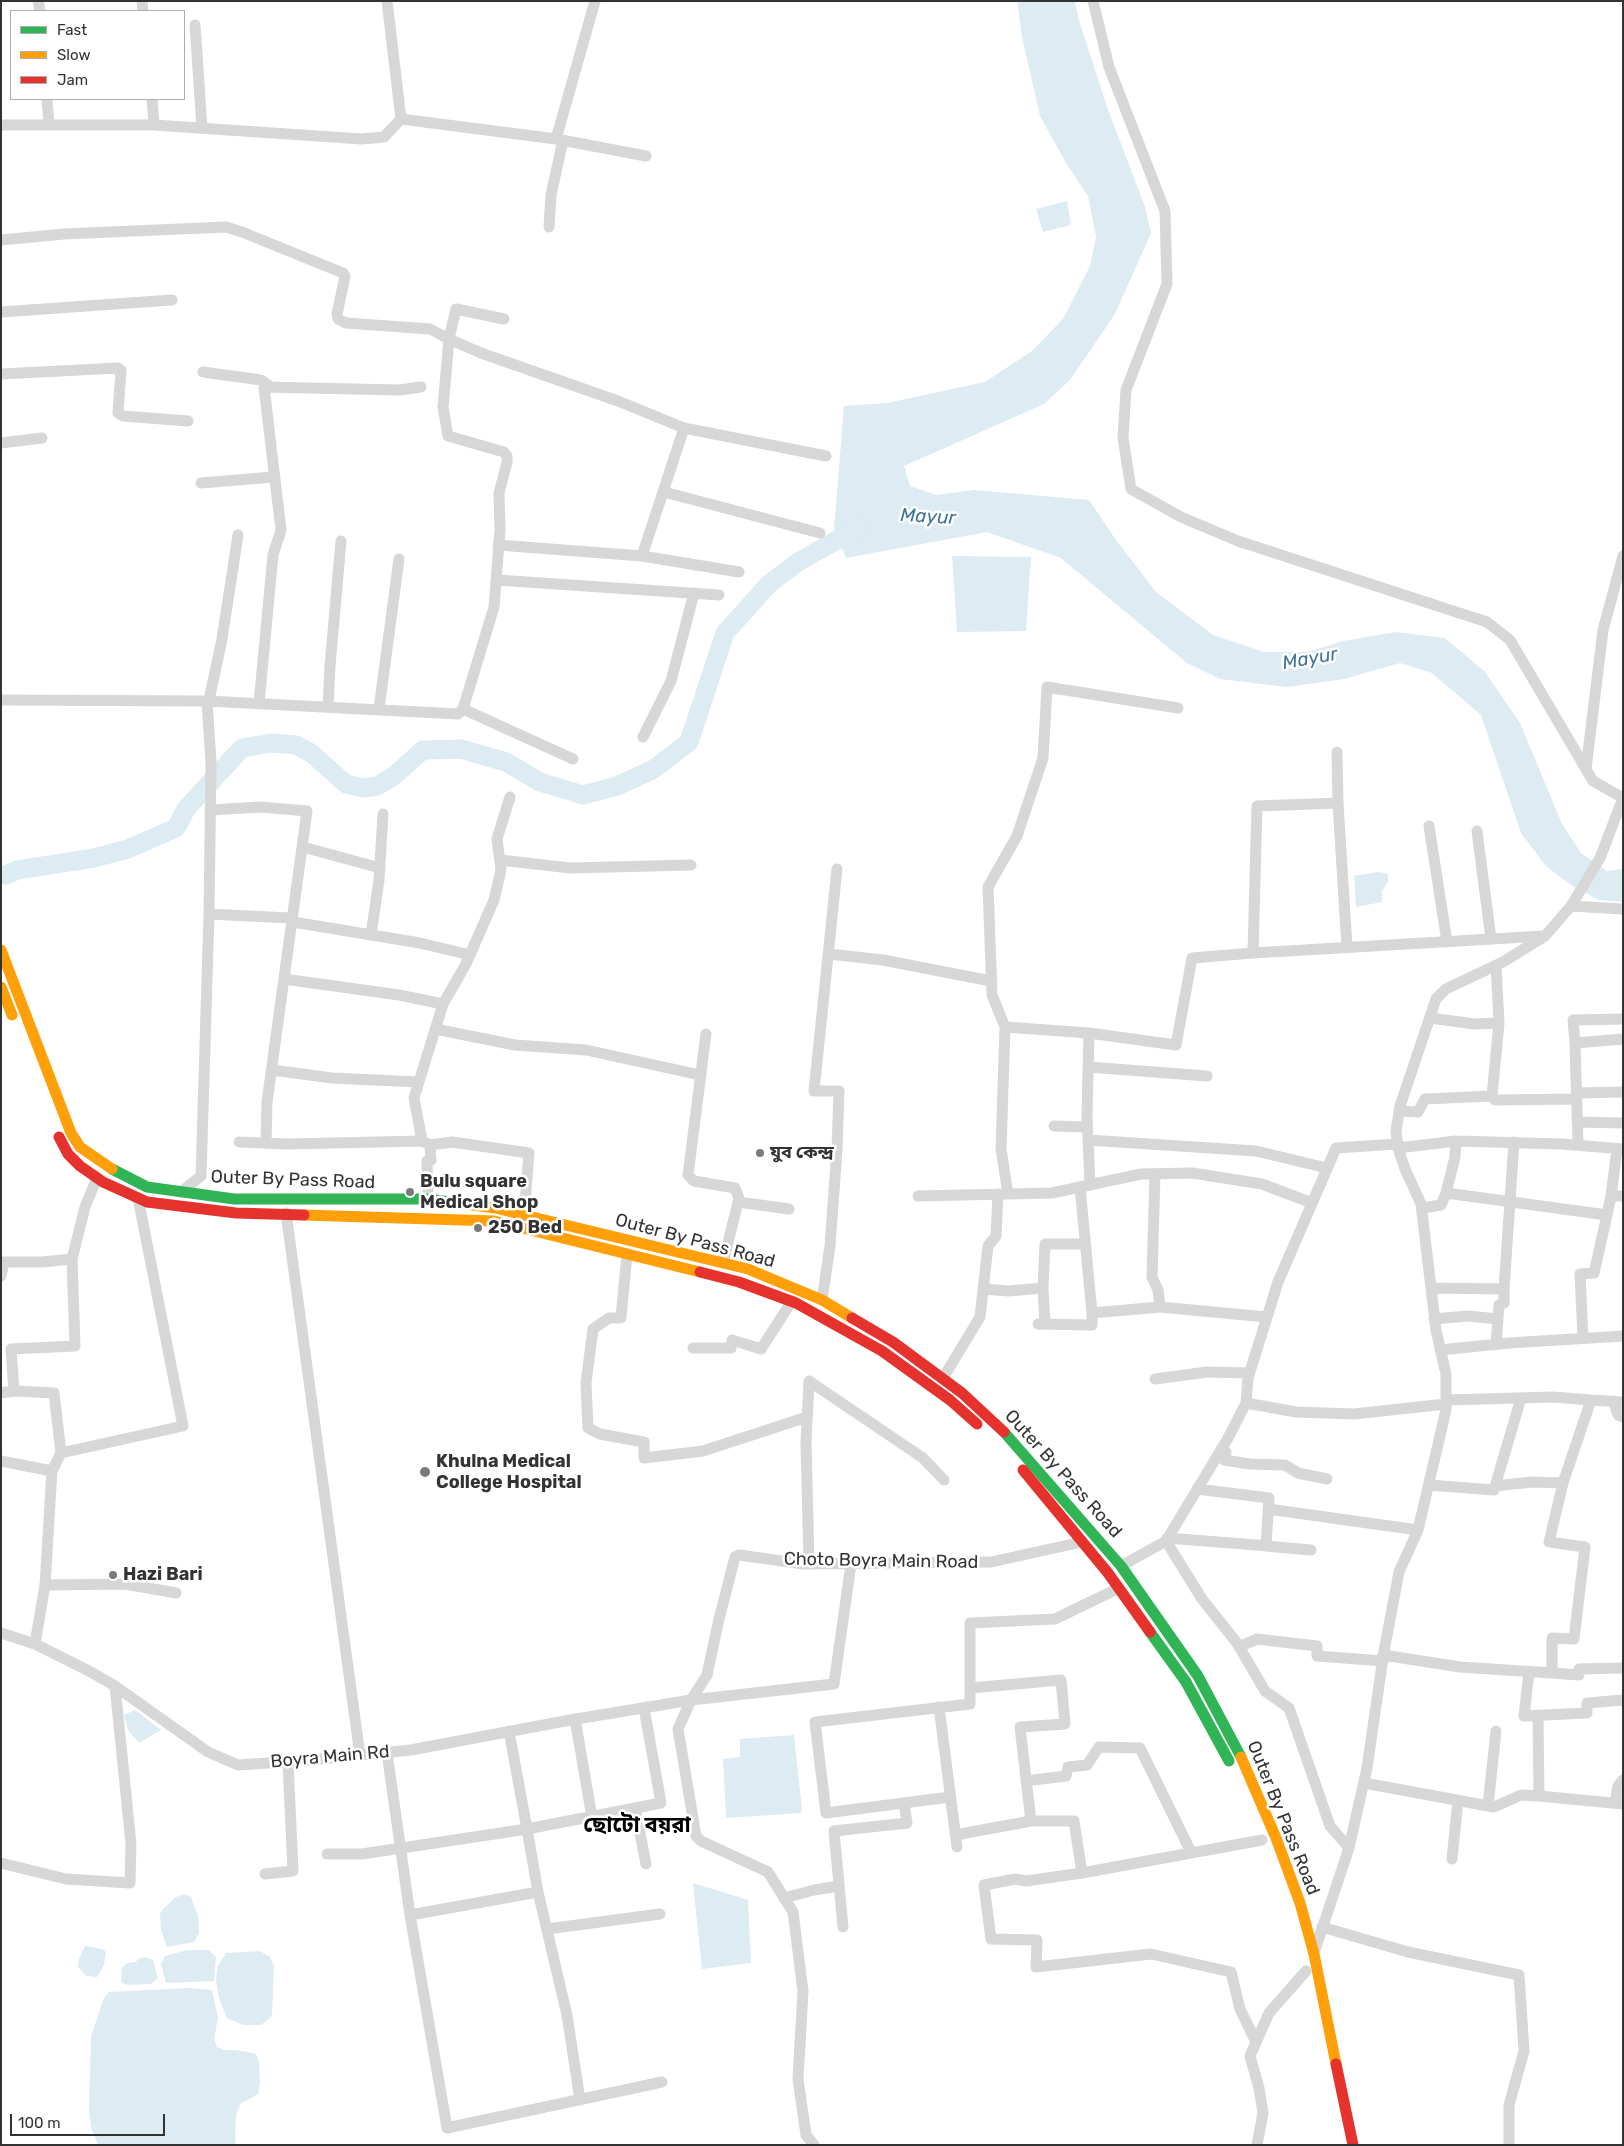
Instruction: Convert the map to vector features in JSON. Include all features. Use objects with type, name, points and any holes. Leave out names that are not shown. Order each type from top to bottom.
[{"type":"main road","name":"Outer By Pass Road","points":[[1,950],[71,1133],[80,1147],[106,1166],[147,1187],[234,1199],[428,1199],[495,1208],[748,1269],[822,1300],[893,1342],[943,1378],[1016,1443],[1121,1566],[1198,1676],[1235,1742],[1276,1838],[1300,1903],[1314,1954],[1353,2145]]},
{"type":"main road","points":[[1,987],[15,1023]]},
{"type":"main road","name":"Outer By Pass Road","points":[[56,1127],[68,1154],[80,1166],[97,1178],[147,1202],[236,1212],[494,1221],[739,1282],[792,1302],[882,1351],[950,1400],[984,1430]]},
{"type":"main road","name":"Outer By Pass Road","points":[[998,1442],[1119,1588],[1186,1682],[1224,1748],[1236,1776]]},
{"type":"main road","points":[[1299,1945],[1342,2145]]},
{"type":"street","points":[[387,1],[401,119]]},
{"type":"street","points":[[549,227],[551,194],[559,139],[595,1]]},
{"type":"street","points":[[1093,1],[1109,67],[1165,211],[1167,284],[1126,390],[1123,438],[1131,489],[1181,517],[1238,541],[1487,622],[1510,640],[1593,781],[1623,798],[1600,858],[1574,900],[1545,936],[1496,965],[1446,989],[1436,999],[1400,1111],[1396,1131],[1398,1146],[1422,1208],[1434,1318],[1446,1374],[1446,1402],[1418,1530],[1400,1572],[1383,1658],[1364,1783],[1349,1848],[1314,1954]]},
{"type":"street","points":[[195,26],[202,128]]},
{"type":"street","points":[[47,100],[48,124]]},
{"type":"street","points":[[152,100],[154,125]]},
{"type":"street","points":[[1,125],[154,125],[362,139],[384,137],[401,119]]},
{"type":"street","points":[[401,119],[559,139],[646,156]]},
{"type":"street","points":[[1,240],[64,234],[226,228],[242,232],[343,273],[345,276],[336,314],[338,319],[346,323],[430,329],[449,340],[482,353],[618,401],[684,428],[826,456]]},
{"type":"street","points":[[1,312],[172,300]]},
{"type":"street","points":[[1,700],[208,701],[458,714],[463,709],[494,607],[500,530],[499,493],[507,456],[504,452],[448,436],[443,406],[449,340],[456,309],[504,319]]},
{"type":"street","points":[[1,374],[118,368],[121,370],[118,413],[123,416],[188,421]]},
{"type":"street","points":[[203,372],[261,380],[268,385],[400,390],[421,387]]},
{"type":"street","points":[[259,703],[273,555],[281,530],[273,477],[264,387],[268,385]]},
{"type":"street","points":[[642,556],[684,428]]},
{"type":"street","points":[[1,442],[42,438]]},
{"type":"street","points":[[201,484],[273,477]]},
{"type":"street","points":[[664,492],[820,533]]},
{"type":"street","points":[[181,1192],[201,1176],[209,914],[211,762],[208,701],[222,639],[238,534]]},
{"type":"street","points":[[328,707],[341,541]]},
{"type":"street","points":[[498,546],[642,556],[739,572]]},
{"type":"street","points":[[1586,769],[1603,630],[1623,556]]},
{"type":"street","points":[[379,709],[399,559]]},
{"type":"street","points":[[497,580],[720,595]]},
{"type":"street","points":[[643,737],[671,682],[694,593]]},
{"type":"street","points":[[943,1378],[980,1317],[988,1246],[996,1236],[1003,1194],[1001,1149],[1005,1027],[992,995],[988,886],[1017,836],[1042,758],[1047,687],[1178,708]]},
{"type":"street","points":[[463,709],[572,759]]},
{"type":"street","points":[[1337,752],[1338,803],[1347,947]]},
{"type":"street","points":[[428,1199],[426,1161],[430,1160],[414,1098],[443,1004],[470,954],[494,900],[501,870],[497,839],[510,797]]},
{"type":"street","points":[[1253,953],[1257,806],[1338,803]]},
{"type":"street","points":[[210,810],[260,807],[307,811],[267,1102],[266,1143]]},
{"type":"street","points":[[371,935],[380,868],[383,814]]},
{"type":"street","points":[[1430,826],[1446,942]]},
{"type":"street","points":[[1477,830],[1491,939]]},
{"type":"street","points":[[303,847],[380,868]]},
{"type":"street","points":[[500,860],[570,868],[691,865]]},
{"type":"street","points":[[822,1300],[830,1246],[839,1091],[814,1091],[837,869]]},
{"type":"street","points":[[1574,900],[1623,909]]},
{"type":"street","points":[[209,914],[289,918],[293,922],[470,954]]},
{"type":"street","points":[[1005,1027],[1089,1032],[1176,1045],[1192,958],[1545,936]]},
{"type":"street","points":[[829,954],[883,960],[992,981]]},
{"type":"street","points":[[1492,1096],[1499,1023],[1496,965]]},
{"type":"street","points":[[284,980],[398,995],[443,1004]]},
{"type":"street","points":[[1430,1018],[1476,1024],[1499,1023]]},
{"type":"street","points":[[1578,1145],[1574,1020],[1623,1019]]},
{"type":"street","points":[[435,1029],[515,1045],[586,1050],[700,1075]]},
{"type":"street","points":[[1085,1244],[1045,1244],[1042,1324],[1092,1324],[1085,1244],[1089,1032]]},
{"type":"street","points":[[706,1034],[688,1175],[694,1181],[735,1188],[739,1198],[723,1263]]},
{"type":"street","points":[[1575,1043],[1623,1040]]},
{"type":"street","points":[[1088,1067],[1207,1076]]},
{"type":"street","points":[[272,1070],[332,1078],[419,1082]]},
{"type":"street","points":[[1400,1111],[1418,1112],[1425,1099],[1492,1096],[1495,1100],[1623,1092]]},
{"type":"street","points":[[1577,1122],[1623,1123]]},
{"type":"street","points":[[1054,1126],[1087,1127]]},
{"type":"street","points":[[1088,1140],[1256,1151],[1327,1168]]},
{"type":"street","points":[[1422,1208],[1441,1205],[1446,1194],[1455,1157],[1456,1141]]},
{"type":"street","points":[[1121,1566],[1166,1540],[1221,1449],[1246,1403],[1249,1373],[1278,1282],[1336,1148],[1398,1146],[1456,1141],[1578,1145],[1620,1149],[1617,1196],[1606,1215],[1594,1273],[1580,1274],[1583,1338]]},
{"type":"street","points":[[239,1142],[452,1142],[529,1153],[524,1215]]},
{"type":"street","points":[[1496,1344],[1499,1305],[1504,1303],[1514,1142]]},
{"type":"street","points":[[918,1196],[1052,1192],[1141,1174],[1192,1173],[1262,1184],[1312,1203]]},
{"type":"street","points":[[1154,1174],[1152,1277],[1158,1290],[1160,1307]]},
{"type":"street","points":[[14,1391],[11,1349],[75,1346],[72,1259],[85,1207],[97,1178]]},
{"type":"street","points":[[1446,1194],[1606,1215]]},
{"type":"street","points":[[61,1453],[184,1426],[138,1198]]},
{"type":"street","points":[[738,1202],[789,1209]]},
{"type":"street","points":[[286,1213],[360,1755]]},
{"type":"street","points":[[627,1254],[621,1318],[609,1318],[594,1329],[586,1383],[588,1428],[600,1434],[644,1442],[644,1458],[703,1451],[807,1416]]},
{"type":"street","points":[[1,1276],[4,1262],[42,1262],[72,1259]]},
{"type":"street","points":[[983,1290],[1009,1291],[1043,1288]]},
{"type":"street","points":[[1431,1288],[1504,1289]]},
{"type":"street","points":[[693,1348],[731,1348],[732,1340],[761,1349],[792,1302]]},
{"type":"street","points":[[1092,1313],[1160,1307],[1174,1310],[1267,1317]]},
{"type":"street","points":[[1434,1318],[1468,1316],[1498,1319]]},
{"type":"street","points":[[1440,1350],[1496,1344],[1623,1336]]},
{"type":"street","points":[[1155,1379],[1207,1372],[1249,1373]]},
{"type":"street","points":[[809,1564],[807,1416],[809,1381],[923,1458],[944,1480]]},
{"type":"street","points":[[1,1393],[14,1391],[54,1393],[61,1453],[52,1471],[45,1585],[35,1644]]},
{"type":"street","points":[[1246,1403],[1296,1412],[1354,1414],[1446,1402],[1521,1398],[1618,1401],[1618,1415],[1623,1417]]},
{"type":"street","points":[[1429,1485],[1494,1490],[1521,1398]]},
{"type":"street","points":[[1552,1673],[1552,1638],[1574,1639],[1585,1547],[1549,1542],[1563,1483],[1591,1400]]},
{"type":"street","points":[[1221,1449],[1226,1452],[1224,1460],[1250,1464],[1285,1465],[1298,1473],[1327,1479]]},
{"type":"street","points":[[1,1461],[52,1471]]},
{"type":"street","points":[[1495,1486],[1532,1482],[1563,1483]]},
{"type":"street","points":[[1197,1489],[1269,1498],[1266,1546],[1269,1546]]},
{"type":"street","points":[[1268,1509],[1418,1530]]},
{"type":"street","points":[[1166,1540],[1311,1550]]},
{"type":"street","points":[[1166,1540],[1202,1599],[1239,1647],[1265,1691],[1289,1708],[1330,1826],[1349,1848]]},
{"type":"street","name":"Choto Boyra Main Road","points":[[814,2145],[806,2135],[798,2079],[803,1991],[793,1912],[768,1872],[701,1841],[696,1836],[678,1729],[691,1700],[707,1675],[719,1619],[736,1556],[809,1564],[910,1561],[991,1562],[1082,1542]]},
{"type":"street","name":"Boyra Main Rd","points":[[1,1633],[35,1644],[115,1686],[208,1752],[238,1765],[288,1762],[387,1753],[691,1700],[834,1684],[851,1564]]},
{"type":"street","points":[[45,1585],[125,1584],[176,1593]]},
{"type":"street","points":[[950,1797],[826,1813],[815,1722],[970,1704],[970,1623],[1055,1619],[1119,1588]]},
{"type":"street","points":[[1239,1647],[1258,1639],[1317,1646],[1317,1656],[1383,1658],[1460,1668],[1529,1672],[1579,1674],[1579,1669],[1623,1668]]},
{"type":"street","points":[[1529,1672],[1524,1716],[1587,1713],[1587,1703],[1623,1700]]},
{"type":"street","points":[[970,1688],[1061,1680],[1065,1724],[1020,1727],[1031,1821]]},
{"type":"street","points":[[1,1863],[66,1878],[130,1883],[131,1844],[115,1686]]},
{"type":"street","points":[[327,1854],[362,1854],[527,1829],[661,1803],[644,1708]]},
{"type":"street","points":[[939,1708],[956,1841],[1031,1821],[1074,1821],[1082,1873]]},
{"type":"street","points":[[1538,1716],[1539,1796]]},
{"type":"street","points":[[575,1719],[592,1817]]},
{"type":"street","points":[[509,1731],[538,1892],[567,2015],[580,2100]]},
{"type":"street","points":[[1488,1806],[1496,1731]]},
{"type":"street","points":[[1026,1781],[1066,1776],[1068,1767],[1087,1765],[1099,1747],[1140,1748],[1191,1852]]},
{"type":"street","points":[[387,1753],[410,1915],[447,2128],[662,2082]]},
{"type":"street","points":[[265,1874],[293,1871],[288,1762]]},
{"type":"street","points":[[1364,1783],[1494,1807],[1521,1795],[1619,1804],[1618,1786],[1623,1780]]},
{"type":"street","points":[[1452,1858],[1458,1800]]},
{"type":"street","points":[[843,1927],[834,1831],[906,1823],[904,1803]]},
{"type":"street","points":[[635,1808],[646,1864]]},
{"type":"street","points":[[1256,2042],[1240,2008],[1231,1972],[1151,1954],[1036,1967],[1037,1940],[991,1939],[984,1885],[1015,1879],[1026,1881],[1082,1873],[1263,1840]]},
{"type":"street","points":[[784,1898],[839,1886]]},
{"type":"street","points":[[410,1915],[538,1892]]},
{"type":"street","points":[[548,1929],[660,1914]]},
{"type":"street","points":[[1322,1927],[1408,1952],[1519,1975],[1524,2051],[1509,2105],[1508,2145]]},
{"type":"street","points":[[1257,2145],[1263,2113],[1259,2088],[1250,2056],[1269,2013],[1306,1971]]},
{"type":"water","name":"Mayur","points":[[1017,1],[1075,1],[1078,17],[1107,107],[1145,207],[1151,233],[1115,314],[1070,380],[1044,404],[904,466],[910,486],[936,495],[974,490],[1089,500],[1116,540],[1156,592],[1213,635],[1264,652],[1307,652],[1343,641],[1396,632],[1445,638],[1485,672],[1520,723],[1562,824],[1581,853],[1607,871],[1623,869],[1623,902],[1599,900],[1572,886],[1546,866],[1521,833],[1481,715],[1432,673],[1400,663],[1344,679],[1287,687],[1220,679],[1187,663],[1061,558],[987,532],[846,558],[834,528],[844,406],[887,403],[985,382],[1032,351],[1063,319],[1090,266],[1096,237],[1088,196],[1066,163],[1040,116],[1022,37]]},
{"type":"water","points":[[1067,201],[1071,225],[1043,232],[1036,209]]},
{"type":"water","points":[[952,556],[1031,557],[1026,631],[957,632]]},
{"type":"water","points":[[1379,872],[1388,874],[1388,882],[1382,891],[1382,902],[1356,907],[1354,876]]},
{"type":"water","points":[[135,1710],[161,1730],[139,1743],[128,1730],[124,1715]]},
{"type":"water","points":[[794,1735],[802,1810],[800,1813],[726,1818],[723,1759],[740,1757],[740,1739]]},
{"type":"water","points":[[693,1883],[748,1900],[751,1963],[702,1969]]},
{"type":"water","points":[[184,1894],[191,1897],[198,1916],[199,1933],[194,1942],[167,1947],[161,1930],[160,1913],[174,1898]]},
{"type":"water","points":[[85,1946],[102,1949],[106,1952],[104,1965],[97,1977],[86,1976],[78,1967],[79,1959]]},
{"type":"water","points":[[187,1950],[209,1950],[216,1957],[214,1981],[166,1983],[161,1964],[165,1956]]},
{"type":"water","points":[[260,1951],[270,1957],[274,1966],[272,2016],[261,2025],[244,2025],[227,2018],[219,1998],[216,1979],[218,1966],[226,1953]]},
{"type":"water","points":[[145,1957],[153,1960],[158,1978],[151,1984],[127,1985],[121,1982],[122,1968],[127,1963],[136,1962],[138,1959]]},
{"type":"water","points":[[189,1988],[212,1990],[218,2018],[214,2039],[217,2047],[224,2050],[256,2054],[259,2061],[260,2083],[258,2094],[240,2104],[236,2115],[235,2145],[98,2145],[91,2128],[89,2109],[91,2036],[104,1998],[109,1992]]},
{"type":"waterway","points":[[6,875],[17,870],[94,858],[128,849],[176,828],[186,809],[242,748],[271,743],[296,745],[311,753],[346,784],[363,788],[377,786],[394,776],[423,750],[461,749],[506,762],[540,782],[583,795],[617,786],[654,769],[689,742],[725,633],[769,584],[798,562],[860,527]]},
{"type":"traffic: fast","points":[[112,1169],[147,1187],[234,1199],[428,1199],[458,1203]]},
{"type":"traffic: fast","points":[[1004,1432],[1121,1566],[1198,1676],[1241,1757]]},
{"type":"traffic: fast","points":[[1150,1632],[1186,1682],[1229,1761]]},
{"type":"traffic: slow","points":[[1,950],[71,1133],[80,1147],[112,1169]]},
{"type":"traffic: slow","points":[[1,987],[12,1015]]},
{"type":"traffic: slow","points":[[458,1203],[495,1208],[748,1269],[822,1300],[852,1318]]},
{"type":"traffic: slow","points":[[304,1215],[494,1221],[700,1272]]},
{"type":"traffic: slow","points":[[1241,1757],[1276,1838],[1300,1903],[1314,1954],[1336,2064]]},
{"type":"traffic: jam","points":[[59,1137],[68,1154],[80,1166],[103,1182],[147,1202],[236,1213],[304,1215]]},
{"type":"traffic: jam","points":[[700,1272],[739,1282],[796,1303],[882,1351],[950,1400],[977,1424]]},
{"type":"traffic: jam","points":[[852,1318],[893,1342],[962,1393],[1004,1432]]},
{"type":"traffic: jam","points":[[1023,1470],[1108,1573],[1150,1632]]},
{"type":"traffic: jam","points":[[1336,2064],[1353,2145]]},
{"type":"place","name":"যুব কেন্দ্র","points":[[760,1153]]},
{"type":"place","name":"Bulu square Medical Shop","points":[[410,1192]]},
{"type":"place","name":"250 Bed","points":[[478,1228]]},
{"type":"place","name":"Khulna Medical College Hospital","points":[[425,1472]]},
{"type":"place","name":"Hazi Bari","points":[[113,1575]]},
{"type":"district","name":"ছোটো বয়রা","points":[[637,1826]]}]
